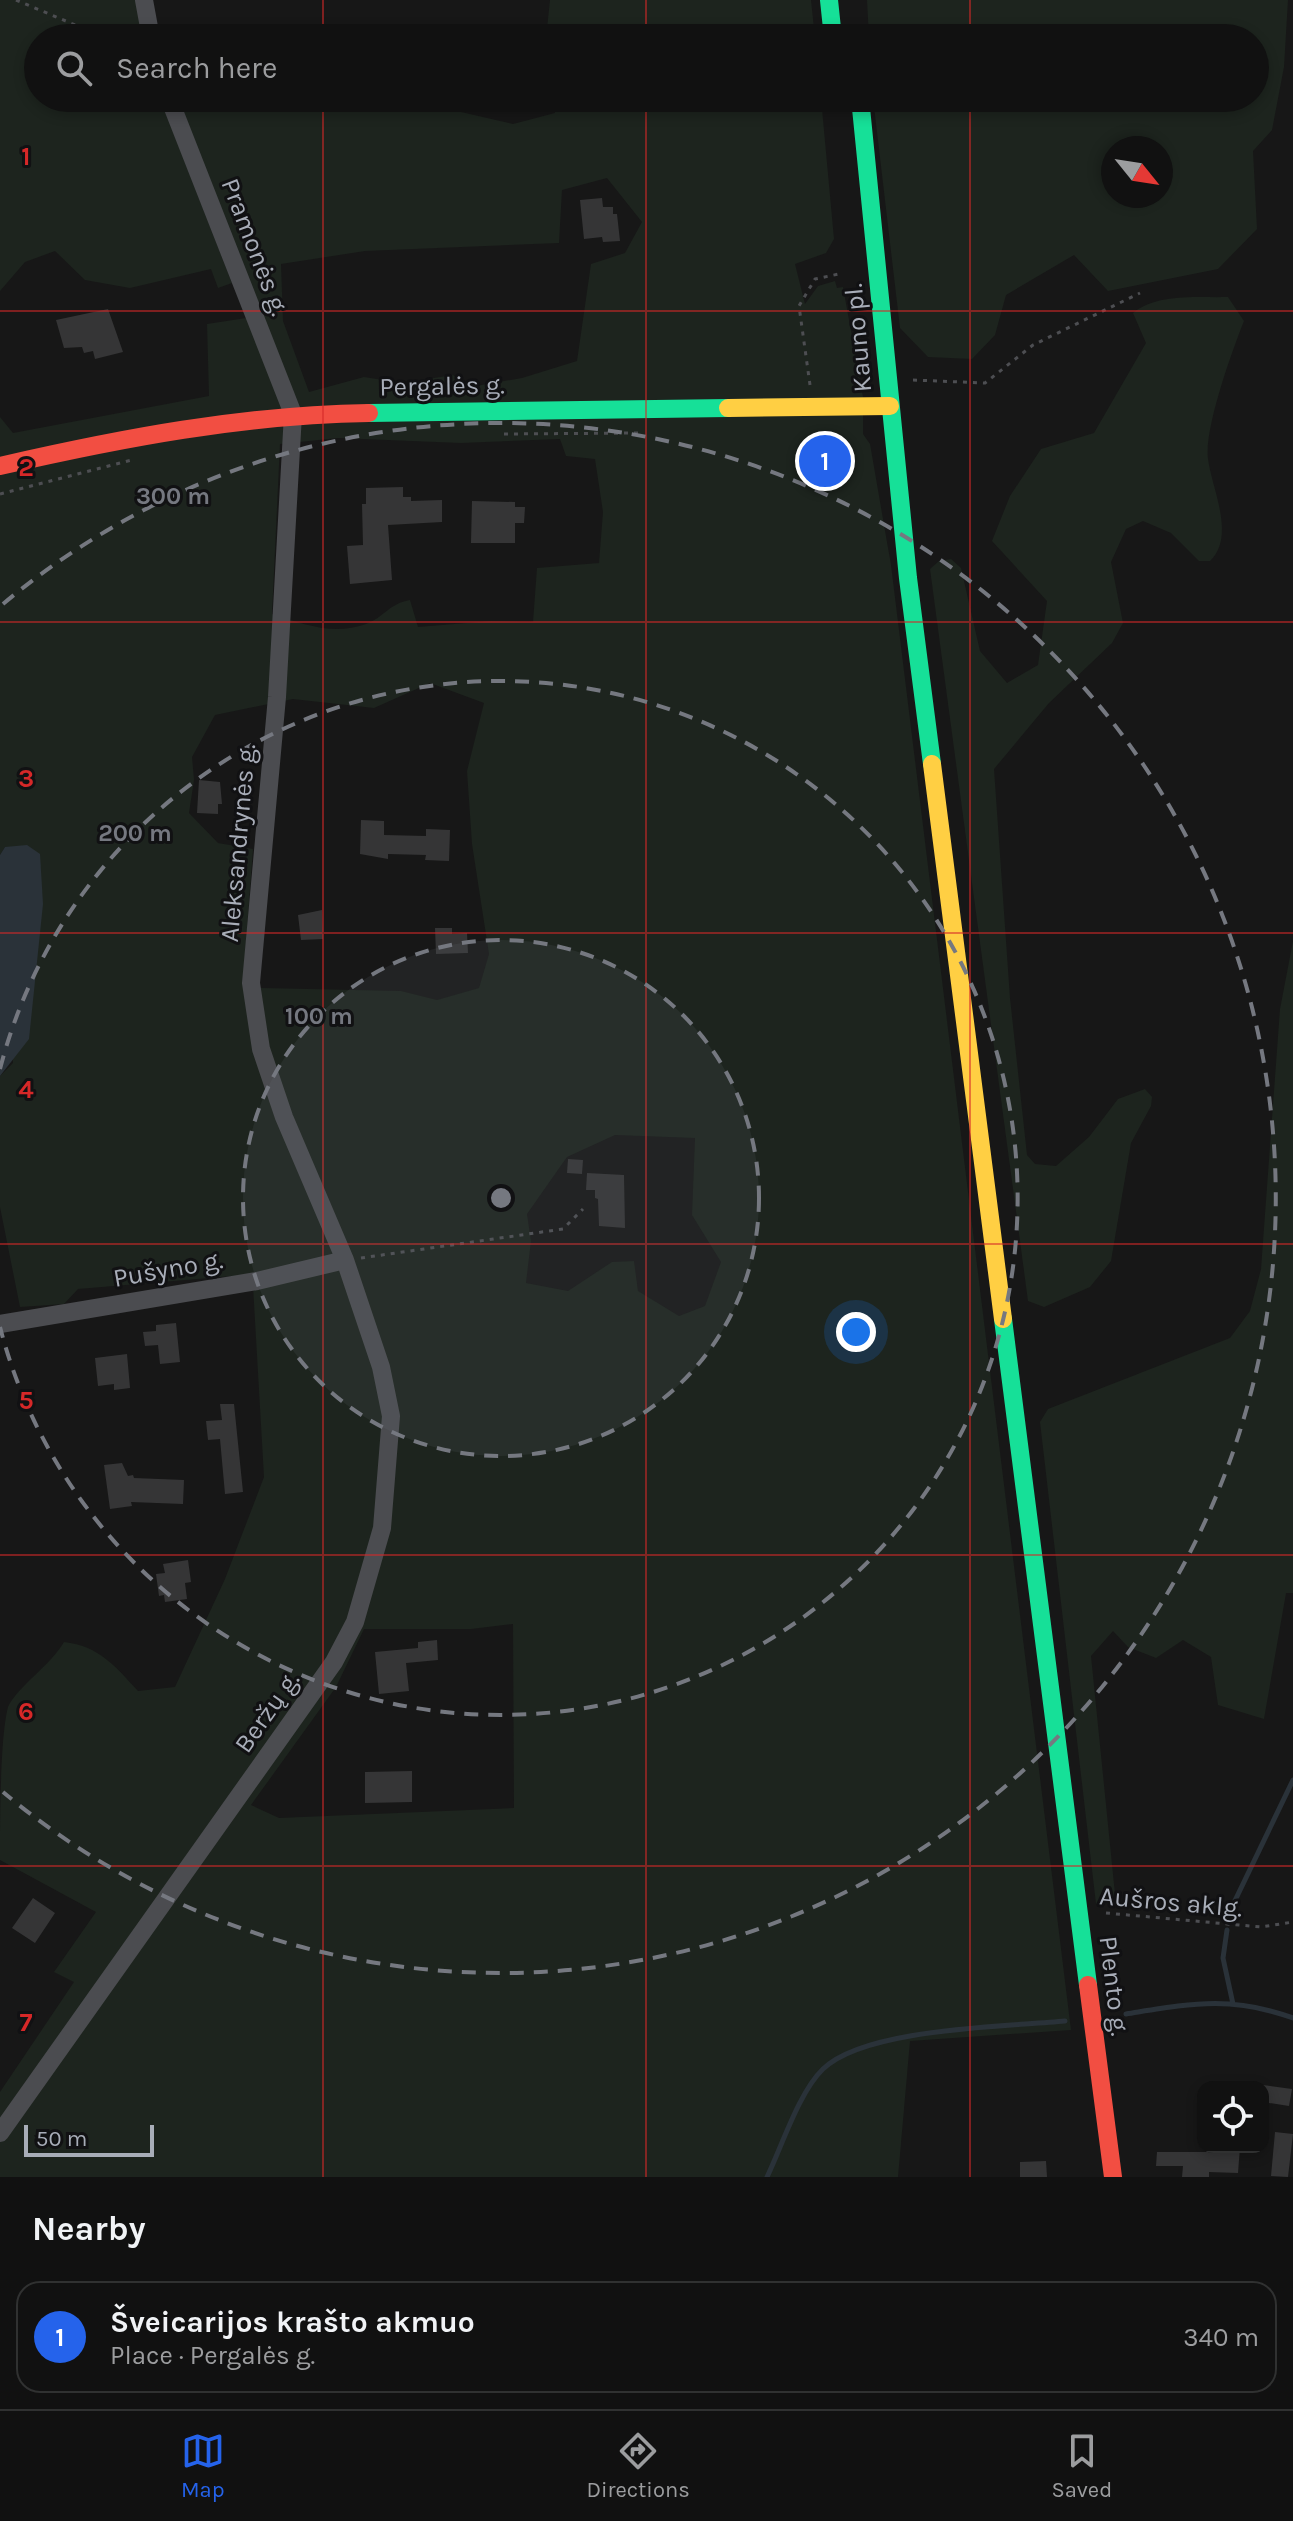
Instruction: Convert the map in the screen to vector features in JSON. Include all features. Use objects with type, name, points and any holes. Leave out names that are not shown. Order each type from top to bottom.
[{"type":"main road","points":[[829,0],[832,24]]},
{"type":"main road","name":"Kauno pl.","points":[[861,112],[890,406]]},
{"type":"main road","name":"Kauno pl.","points":[[858,271],[872,359],[890,406]]},
{"type":"main road","name":"Pergalės g.","points":[[0,466],[133,436],[293,414],[890,406]]},
{"type":"main road","name":"Plento g.","points":[[890,406],[908,578],[1113,2177]]},
{"type":"street","points":[[144,0],[148,24]]},
{"type":"street","name":"Pramonės g.","points":[[174,112],[293,414]]},
{"type":"street","name":"Aleksandrynės g.","points":[[293,414],[277,697],[251,983],[261,1049],[284,1117],[345,1260]]},
{"type":"street","name":"Pušyno g.","points":[[0,1324],[257,1281],[345,1260]]},
{"type":"street","name":"Beržų g.","points":[[0,2133],[334,1662],[355,1622],[382,1528],[391,1416],[381,1367],[345,1260]]},
{"type":"path","points":[[16,0],[73,24]]},
{"type":"path","points":[[889,379],[985,383],[1033,345],[1140,293]]},
{"type":"path","points":[[345,1260],[563,1229],[583,1209]]},
{"type":"path","name":"Aušros aklg.","points":[[1079,1914],[1098,1912],[1261,1927],[1293,1922]]},
{"type":"shaded area","points":[[0,0],[137,0],[141,24],[24,24],[24,112],[165,112],[232,283],[218,288],[211,269],[130,288],[85,280],[55,251],[25,262],[0,291]]},
{"type":"shaded area","points":[[550,0],[811,0],[814,24],[547,24]]},
{"type":"shaded area","points":[[867,0],[1288,0],[1284,67],[1272,130],[1253,151],[1257,229],[1218,269],[1108,291],[1074,255],[1006,295],[995,335],[972,359],[928,357],[900,328],[875,112],[1269,112],[1269,24],[868,24]]},
{"type":"shaded area","points":[[183,112],[461,112],[513,124],[555,112],[822,112],[834,239],[826,253],[795,264],[805,304],[818,286],[835,281],[837,288],[843,287],[863,397],[863,434],[870,444],[891,565],[1071,2030],[910,2041],[898,2177],[0,2177],[0,2092],[74,1982],[54,1972],[96,1912],[0,1860],[2,1759],[8,1707],[64,1642],[97,1653],[138,1691],[175,1687],[225,1579],[264,1477],[253,1286],[233,1276],[78,1289],[64,1304],[20,1307],[0,1207],[0,1076],[13,1063],[5,847],[0,855],[0,417],[13,433],[209,396],[207,324],[260,316]],"holes":[[[607,178],[642,222],[625,253],[591,264],[577,361],[522,378],[470,387],[453,375],[402,383],[364,377],[309,392],[283,321],[281,264],[365,251],[559,243],[562,190]],[[338,438],[461,443],[560,439],[566,456],[595,459],[603,512],[599,563],[537,568],[533,622],[491,621],[418,627],[410,600],[397,604],[366,624],[342,629],[318,627],[272,614],[280,444]],[[430,683],[484,703],[467,771],[472,844],[489,954],[479,988],[437,1000],[401,991],[262,988],[243,982],[253,849],[218,843],[189,813],[194,780],[192,757],[215,715],[293,699],[374,708]],[[615,1135],[695,1138],[692,1215],[721,1262],[705,1306],[679,1316],[638,1291],[634,1261],[612,1262],[568,1291],[526,1283],[531,1241],[527,1214],[567,1157]],[[513,1624],[514,1808],[279,1818],[251,1805],[336,1687],[364,1629],[471,1629]]]},
{"type":"shaded area","points":[[1228,297],[1244,321],[1220,390],[1208,446],[1222,526],[1218,551],[1210,561],[1199,561],[1171,533],[1143,521],[1126,529],[1111,562],[1123,623],[1112,643],[1049,703],[994,769],[1010,998],[1027,1155],[1035,1164],[1056,1166],[1089,1137],[1118,1099],[1145,1089],[1152,1097],[1151,1106],[1131,1143],[1111,1261],[1090,1287],[1044,1307],[1028,1301],[930,569],[939,561],[951,559],[961,568],[980,651],[1007,683],[1038,665],[1047,601],[992,541],[1010,496],[1041,449],[1094,433],[1146,343],[1133,313],[1166,299]]},
{"type":"shaded area","points":[[27,845],[40,854],[43,904],[29,1039],[0,1076],[0,855],[5,847]]},
{"type":"shaded area","points":[[1293,941],[1293,1593],[1286,1593],[1264,1719],[1218,1705],[1211,1657],[1183,1640],[1156,1658],[1128,1647],[1113,1631],[1091,1656],[1116,1904],[1096,1904],[1040,1422],[1048,1409],[1230,1338],[1250,1311],[1261,1269],[1280,1009]]},
{"type":"building","points":[[602,198],[603,207],[613,207],[613,214],[617,214],[620,241],[603,242],[602,237],[584,239],[580,200]]},
{"type":"building","points":[[108,309],[123,352],[95,359],[93,351],[84,353],[82,347],[64,348],[56,320]]},
{"type":"building","points":[[403,487],[403,497],[411,497],[411,501],[442,500],[442,522],[388,525],[392,580],[350,584],[347,546],[363,545],[362,504],[366,504],[366,488]]},
{"type":"building","points":[[472,501],[515,502],[515,507],[525,507],[524,523],[515,523],[515,543],[471,543]]},
{"type":"building","points":[[199,780],[220,782],[222,804],[218,804],[218,814],[197,813]]},
{"type":"building","points":[[361,820],[384,821],[384,835],[426,836],[426,829],[450,830],[449,861],[425,860],[426,855],[388,854],[388,859],[360,854]]},
{"type":"building","points":[[322,910],[323,939],[301,940],[298,915]]},
{"type":"building","points":[[435,928],[452,928],[452,934],[467,933],[468,953],[436,954]]},
{"type":"building","points":[[568,1159],[583,1160],[582,1174],[567,1173]]},
{"type":"building","points":[[587,1173],[624,1175],[625,1228],[599,1226],[598,1199],[595,1198],[595,1190],[586,1190]]},
{"type":"building","points":[[176,1323],[180,1362],[160,1364],[158,1345],[145,1346],[143,1332],[156,1331],[156,1325]]},
{"type":"building","points":[[127,1354],[130,1388],[114,1390],[114,1384],[98,1386],[95,1358]]},
{"type":"building","points":[[220,1404],[234,1404],[243,1492],[225,1494],[220,1439],[208,1440],[206,1421],[222,1420]]},
{"type":"building","points":[[122,1463],[128,1476],[133,1475],[134,1478],[184,1480],[183,1504],[131,1502],[132,1506],[110,1509],[104,1465]]},
{"type":"building","points":[[188,1560],[191,1582],[185,1583],[187,1599],[165,1602],[164,1595],[159,1596],[156,1574],[165,1573],[163,1564]]},
{"type":"building","points":[[437,1640],[438,1660],[406,1663],[409,1691],[379,1694],[375,1652],[418,1648],[418,1642]]},
{"type":"building","points":[[412,1771],[412,1802],[365,1803],[365,1772]]},
{"type":"building","points":[[33,1898],[55,1913],[35,1943],[12,1928]]},
{"type":"building","points":[[1269,2086],[1292,2089],[1289,2106],[1269,2103]]},
{"type":"building","points":[[1275,2132],[1293,2134],[1288,2177],[1271,2176]]},
{"type":"building","points":[[1157,2152],[1240,2153],[1238,2173],[1209,2172],[1209,2177],[1182,2177],[1183,2166],[1156,2166]]},
{"type":"building","points":[[1046,2161],[1047,2177],[1020,2177],[1020,2162]]},
{"type":"waterway","points":[[1229,1913],[1293,1780]]},
{"type":"waterway","points":[[1227,1930],[1223,1958],[1233,2004]]},
{"type":"waterway","points":[[1126,2014],[1190,2005],[1229,2004],[1293,2018]]},
{"type":"waterway","points":[[767,2177],[806,2091],[823,2069],[843,2055],[902,2037],[1065,2021]]},
{"type":"traffic: fast","points":[[829,0],[832,24]]},
{"type":"traffic: fast","points":[[861,112],[908,578],[932,764]]},
{"type":"traffic: fast","points":[[369,413],[728,408]]},
{"type":"traffic: fast","points":[[1003,1319],[1088,1985]]},
{"type":"traffic: slow","points":[[728,408],[890,406]]},
{"type":"traffic: slow","points":[[932,764],[1003,1319]]},
{"type":"traffic: jam","points":[[0,466],[91,446],[229,423],[369,413]]},
{"type":"traffic: jam","points":[[1088,1985],[1113,2177]]},
{"type":"place","name":"Šveicarijos krašto akmuo","points":[[825,461]]}]
